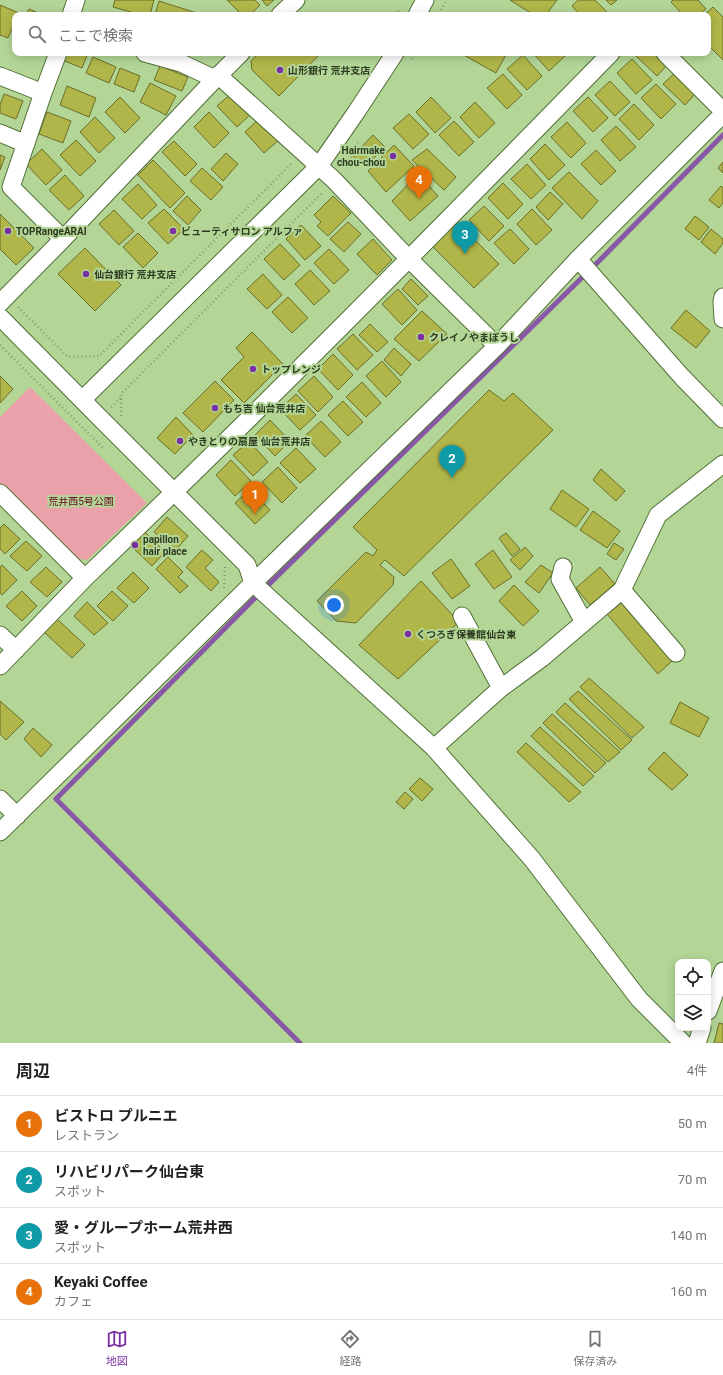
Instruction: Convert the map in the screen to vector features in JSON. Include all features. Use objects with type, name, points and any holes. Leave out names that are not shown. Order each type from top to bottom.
[{"type":"street","points":[[72,12],[76,0]]},
{"type":"street","points":[[283,12],[296,0]]},
{"type":"street","points":[[419,12],[425,0]]},
{"type":"street","points":[[57,56],[11,187],[63,239]]},
{"type":"street","points":[[156,56],[181,63],[216,77],[334,180],[409,259],[497,346]]},
{"type":"street","points":[[8,304],[63,239],[216,77],[238,56]]},
{"type":"street","points":[[82,400],[319,166],[394,56]]},
{"type":"street","points":[[0,666],[84,578],[409,259],[608,56]]},
{"type":"street","points":[[668,56],[723,111]]},
{"type":"street","points":[[0,76],[43,93]]},
{"type":"street","points":[[0,832],[497,346],[723,114]]},
{"type":"street","points":[[0,133],[26,144]]},
{"type":"street","points":[[580,262],[682,376],[723,419]]},
{"type":"street","points":[[723,297],[723,319]]},
{"type":"street","points":[[0,317],[247,565],[254,584],[434,748],[532,859],[639,998],[683,1043]]},
{"type":"street","points":[[434,748],[501,688],[542,658],[622,590],[658,515],[723,464]]},
{"type":"street","points":[[0,494],[84,578]]},
{"type":"street","points":[[563,567],[560,579],[584,622]]},
{"type":"street","points":[[622,590],[676,653]]},
{"type":"street","points":[[462,616],[501,688]]},
{"type":"street","points":[[0,635],[16,650]]},
{"type":"street","points":[[0,799],[17,816]]},
{"type":"street","points":[[711,1003],[723,971]]},
{"type":"street","points":[[697,1043],[701,1031]]},
{"type":"path","points":[[440,12],[447,0]]},
{"type":"path","points":[[8,304],[68,357],[99,356],[292,163]]},
{"type":"path","points":[[121,416],[121,395],[326,189]]},
{"type":"path","points":[[0,346],[109,453]]},
{"type":"path","points":[[223,592],[225,565]]},
{"type":"green space","name":"荒井西5号公園","points":[[30,387],[147,503],[87,560],[73,558],[0,485],[0,417]]},
{"type":"building","points":[[115,0],[154,0],[151,12],[130,12],[113,7]]},
{"type":"building","points":[[227,0],[255,0],[260,5],[253,12],[239,12]]},
{"type":"building","points":[[262,0],[274,0],[267,6]]},
{"type":"building","points":[[510,0],[557,0],[548,12],[529,12]]},
{"type":"building","points":[[578,0],[595,0],[607,12],[577,12],[572,6]]},
{"type":"building","points":[[606,0],[617,0],[611,5]]},
{"type":"building","points":[[673,0],[698,0],[706,9],[702,12],[680,12],[671,2]]},
{"type":"building","points":[[159,1],[194,12],[156,12]]},
{"type":"building","points":[[0,5],[17,12],[12,12],[12,29],[8,38],[0,35]]},
{"type":"building","points":[[713,7],[723,17],[723,60],[711,48],[711,12],[707,12]]},
{"type":"building","points":[[29,9],[36,12],[28,12]]},
{"type":"building","points":[[61,56],[87,56],[82,68],[60,59]]},
{"type":"building","points":[[256,56],[318,56],[279,96],[252,70],[251,61]]},
{"type":"building","points":[[465,56],[505,56],[496,73]]},
{"type":"building","points":[[522,56],[524,56],[542,76],[527,90],[507,69]]},
{"type":"building","points":[[536,56],[565,56],[549,71]]},
{"type":"building","points":[[636,56],[659,56],[668,64],[657,76]]},
{"type":"building","points":[[93,57],[116,67],[109,83],[86,73]]},
{"type":"building","points":[[632,59],[652,80],[636,94],[617,73]]},
{"type":"building","points":[[160,66],[188,77],[182,91],[154,80]]},
{"type":"building","points":[[120,68],[140,76],[134,92],[114,84]]},
{"type":"building","points":[[675,73],[696,93],[685,105],[663,84]]},
{"type":"building","points":[[503,74],[522,95],[507,109],[487,88]]},
{"type":"building","points":[[610,81],[630,102],[615,116],[595,95]]},
{"type":"building","points":[[150,83],[176,96],[166,115],[140,102]]},
{"type":"building","points":[[656,84],[676,104],[661,119],[641,98]]},
{"type":"building","points":[[67,86],[96,98],[89,117],[60,105]]},
{"type":"building","points":[[233,92],[253,112],[237,127],[217,106]]},
{"type":"building","points":[[4,94],[23,101],[16,119],[0,113],[0,105]]},
{"type":"building","points":[[120,97],[140,118],[125,133],[105,112]]},
{"type":"building","points":[[431,97],[451,118],[435,133],[416,112]]},
{"type":"building","points":[[588,97],[608,118],[593,132],[573,111]]},
{"type":"building","points":[[475,102],[495,123],[479,138],[460,117]]},
{"type":"building","points":[[634,104],[654,125],[639,140],[619,119]]},
{"type":"building","points":[[47,112],[71,121],[63,143],[39,134]]},
{"type":"building","points":[[209,112],[229,133],[214,148],[194,127]]},
{"type":"building","points":[[409,114],[429,134],[413,149],[393,128]]},
{"type":"building","points":[[95,117],[115,138],[99,153],[80,132]]},
{"type":"building","points":[[260,118],[280,139],[264,153],[245,132]]},
{"type":"building","points":[[454,121],[474,142],[459,156],[439,135]]},
{"type":"building","points":[[567,122],[586,143],[571,158],[551,137]]},
{"type":"building","points":[[616,126],[636,147],[620,161],[601,140]]},
{"type":"building","points":[[373,135],[385,147],[365,167],[353,156]]},
{"type":"building","points":[[76,140],[96,161],[80,176],[60,155]]},
{"type":"building","points":[[174,141],[197,164],[185,176],[162,152]]},
{"type":"building","points":[[545,144],[565,165],[549,180],[530,159]]},
{"type":"building","points":[[394,145],[414,166],[386,192],[368,171]]},
{"type":"building","points":[[42,149],[62,170],[46,185],[26,164]]},
{"type":"building","points":[[427,149],[456,177],[444,190],[412,160]]},
{"type":"building","points":[[596,150],[616,171],[601,185],[581,164]]},
{"type":"building","points":[[226,153],[238,164],[223,181],[211,169]]},
{"type":"building","points":[[0,155],[5,157],[0,170]]},
{"type":"building","points":[[153,160],[185,193],[170,208],[138,175]]},
{"type":"building","points":[[723,162],[723,173],[718,168]]},
{"type":"building","points":[[527,164],[546,185],[531,199],[511,179]]},
{"type":"building","points":[[202,168],[223,187],[211,200],[190,181]]},
{"type":"building","points":[[569,172],[598,201],[582,219],[552,188]]},
{"type":"building","points":[[418,174],[438,196],[410,221],[392,201]]},
{"type":"building","points":[[65,175],[84,196],[69,210],[49,190]]},
{"type":"building","points":[[503,183],[523,204],[508,219],[488,198]]},
{"type":"building","points":[[138,184],[157,205],[142,219],[122,199]]},
{"type":"building","points":[[721,186],[723,188],[723,203],[719,208],[709,200]]},
{"type":"building","points":[[550,192],[563,204],[548,220],[536,207]]},
{"type":"building","points":[[187,196],[201,210],[188,225],[173,211]]},
{"type":"building","points":[[333,196],[351,213],[328,236],[317,226],[321,222],[314,215]]},
{"type":"building","points":[[484,206],[504,226],[489,241],[469,220]]},
{"type":"building","points":[[164,209],[184,229],[168,244],[148,223]]},
{"type":"building","points":[[532,209],[552,230],[536,245],[517,224]]},
{"type":"building","points":[[114,210],[134,231],[119,245],[99,224]]},
{"type":"building","name":"TOPRangeARAI","points":[[0,214],[34,248],[16,265],[0,249]]},
{"type":"building","points":[[695,216],[709,227],[699,240],[685,229]]},
{"type":"building","points":[[455,220],[499,264],[474,288],[431,245]]},
{"type":"building","points":[[348,222],[361,234],[344,252],[330,239]]},
{"type":"building","points":[[301,225],[321,246],[305,260],[286,239]]},
{"type":"building","points":[[510,229],[529,249],[514,264],[494,243]]},
{"type":"building","points":[[711,229],[723,239],[723,243],[715,254],[701,242]]},
{"type":"building","points":[[138,233],[158,253],[143,268],[123,247]]},
{"type":"building","points":[[373,239],[392,260],[377,275],[357,254]]},
{"type":"building","points":[[280,244],[300,265],[284,280],[264,259]]},
{"type":"building","points":[[85,248],[121,285],[95,311],[58,274]]},
{"type":"building","points":[[329,249],[349,270],[334,284],[314,263]]},
{"type":"building","points":[[310,270],[330,291],[314,305],[295,284]]},
{"type":"building","points":[[263,274],[282,295],[267,309],[247,289]]},
{"type":"building","points":[[411,279],[428,296],[418,305],[402,289]]},
{"type":"building","points":[[398,289],[417,310],[402,325],[382,304]]},
{"type":"building","points":[[288,297],[308,318],[292,333],[272,312]]},
{"type":"building","points":[[686,310],[710,331],[696,348],[671,328]]},
{"type":"building","name":"クレイノやまぼうし","points":[[422,311],[447,334],[419,361],[394,339]]},
{"type":"building","points":[[370,324],[388,342],[377,352],[359,335]]},
{"type":"building","points":[[252,332],[283,364],[244,403],[221,380],[244,357],[236,348]]},
{"type":"building","points":[[353,334],[373,355],[357,370],[337,349]]},
{"type":"building","points":[[394,348],[411,364],[401,376],[384,360]]},
{"type":"building","points":[[333,354],[353,375],[338,390],[318,369]]},
{"type":"building","points":[[382,361],[401,382],[386,397],[366,376]]},
{"type":"building","points":[[0,376],[13,389],[0,403]]},
{"type":"building","points":[[314,376],[333,397],[318,412],[298,391]]},
{"type":"building","points":[[215,381],[234,400],[203,432],[183,413]]},
{"type":"building","points":[[362,382],[381,403],[366,417],[346,397]]},
{"type":"building","points":[[489,390],[504,401],[513,393],[553,430],[404,576],[385,560],[380,565],[394,577],[393,585],[356,623],[336,621],[317,601],[366,552],[373,556],[377,550],[353,527]]},
{"type":"building","points":[[296,394],[316,415],[300,430],[280,409]]},
{"type":"building","points":[[343,401],[363,422],[348,436],[328,415]]},
{"type":"building","points":[[176,417],[193,435],[175,454],[157,438]]},
{"type":"building","points":[[270,420],[290,441],[275,456],[255,435]]},
{"type":"building","points":[[321,421],[341,442],[325,457],[305,436]]},
{"type":"building","points":[[249,441],[268,462],[253,476],[233,455]]},
{"type":"building","points":[[296,448],[316,469],[300,483],[280,463]]},
{"type":"building","points":[[231,460],[251,481],[235,496],[216,475]]},
{"type":"building","points":[[278,467],[297,488],[282,503],[262,482]]},
{"type":"building","points":[[601,469],[625,491],[616,501],[593,480]]},
{"type":"building","points":[[250,489],[270,510],[255,524],[235,503]]},
{"type":"building","points":[[562,490],[589,509],[576,527],[550,509]]},
{"type":"building","points":[[593,511],[620,531],[607,548],[580,530]]},
{"type":"building","points":[[167,517],[188,536],[175,551],[154,532]]},
{"type":"building","points":[[4,524],[20,539],[5,554],[0,549],[0,528]]},
{"type":"building","points":[[145,532],[165,552],[152,566],[131,546]]},
{"type":"building","points":[[506,533],[520,549],[512,556],[499,538]]},
{"type":"building","points":[[26,541],[42,556],[27,571],[10,556]]},
{"type":"building","points":[[614,543],[624,549],[616,560],[607,554]]},
{"type":"building","points":[[525,547],[533,556],[520,570],[510,560]]},
{"type":"building","points":[[202,550],[213,560],[205,568],[219,582],[211,591],[186,567]]},
{"type":"building","points":[[493,550],[512,577],[494,589],[475,564]]},
{"type":"building","points":[[168,557],[183,572],[178,577],[188,586],[180,593],[156,569]]},
{"type":"building","points":[[451,559],[470,586],[452,599],[432,573]]},
{"type":"building","points":[[2,565],[17,580],[2,595],[0,593],[0,567]]},
{"type":"building","points":[[541,565],[553,573],[539,593],[525,582]]},
{"type":"building","points":[[46,567],[62,582],[47,597],[30,582]]},
{"type":"building","points":[[600,567],[615,584],[590,605],[576,588]]},
{"type":"building","points":[[133,572],[149,588],[134,603],[117,588]]},
{"type":"building","name":"くつろぎ保養館仙台東","points":[[421,581],[459,622],[398,679],[359,645]]},
{"type":"building","points":[[514,585],[539,611],[523,626],[499,601]]},
{"type":"building","points":[[22,591],[37,606],[22,621],[6,606]]},
{"type":"building","points":[[112,591],[128,606],[113,621],[97,606]]},
{"type":"building","points":[[624,601],[672,661],[658,674],[607,614]]},
{"type":"building","points":[[87,602],[108,623],[94,635],[74,616]]},
{"type":"building","points":[[57,619],[85,645],[72,658],[44,632]]},
{"type":"building","points":[[589,678],[644,727],[632,738],[580,687]]},
{"type":"building","points":[[578,691],[632,740],[621,750],[569,699]]},
{"type":"building","points":[[0,701],[24,722],[6,740],[0,734]]},
{"type":"building","points":[[680,702],[709,718],[699,737],[670,723]]},
{"type":"building","points":[[565,703],[620,752],[608,762],[556,712]]},
{"type":"building","points":[[552,714],[606,763],[595,773],[543,723]]},
{"type":"building","points":[[540,727],[594,776],[583,786],[531,736]]},
{"type":"building","points":[[33,728],[52,745],[41,757],[24,739]]},
{"type":"building","points":[[526,743],[581,792],[569,802],[517,752]]},
{"type":"building","points":[[664,752],[688,775],[672,790],[648,769]]},
{"type":"building","points":[[420,778],[433,789],[422,801],[409,789]]},
{"type":"building","points":[[405,792],[413,799],[404,809],[396,802]]},
{"type":"building","points":[[719,1023],[723,1024],[723,1043],[714,1043]]},
{"type":"waterway","points":[[300,1043],[56,799],[254,599],[599,261],[723,135]]},
{"type":"place","name":"山形銀行 荒井支店","points":[[280,70]]},
{"type":"place","name":"Hairmake chou-chou","points":[[393,156]]},
{"type":"place","name":"Keyaki Coffee","points":[[419,199]]},
{"type":"place","name":"TOPRangeARAI","points":[[8,231]]},
{"type":"place","name":"ビューティサロン アルファ","points":[[173,231]]},
{"type":"place","name":"愛・グループホーム荒井西","points":[[465,254]]},
{"type":"place","name":"仙台銀行 荒井支店","points":[[86,274]]},
{"type":"place","name":"クレイノやまぼうし","points":[[421,337]]},
{"type":"place","name":"トップレンジ","points":[[253,369]]},
{"type":"place","name":"もち吉 仙台荒井店","points":[[215,408]]},
{"type":"place","name":"やきとりの扇屋 仙台荒井店","points":[[180,441]]},
{"type":"place","name":"リハビリパーク仙台東","points":[[452,478]]},
{"type":"place","name":"ビストロ プルニエ","points":[[255,514]]},
{"type":"place","name":"papillon hair place","points":[[135,545]]},
{"type":"place","name":"くつろぎ保養館仙台東","points":[[408,634]]}]
